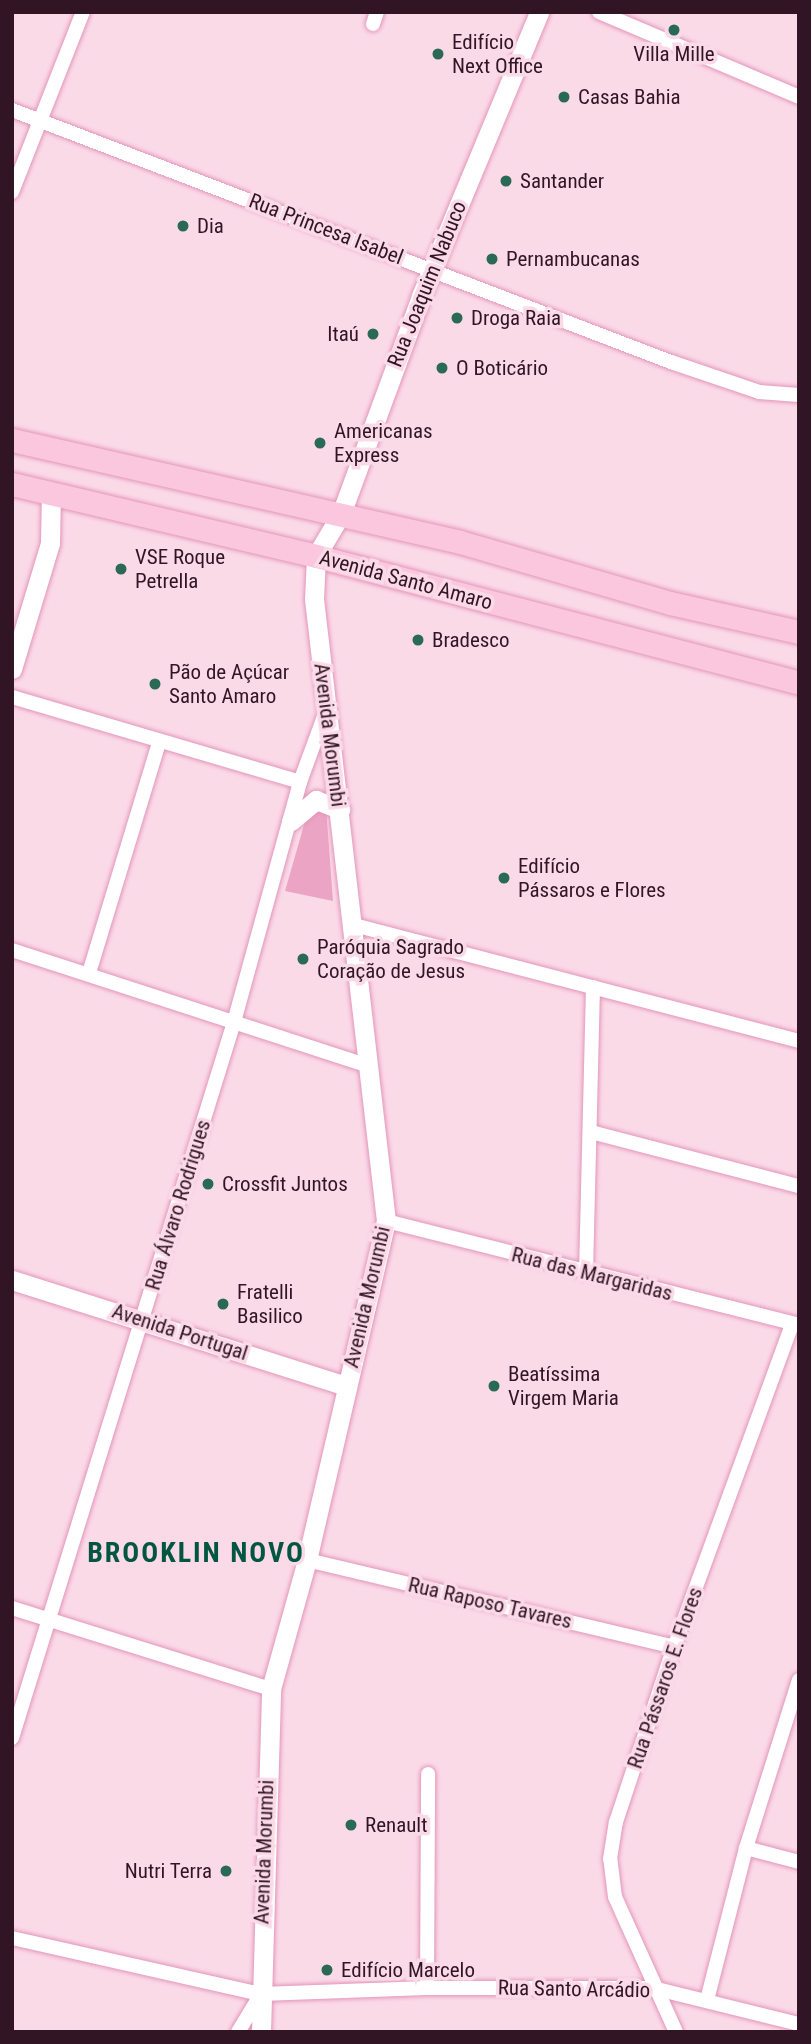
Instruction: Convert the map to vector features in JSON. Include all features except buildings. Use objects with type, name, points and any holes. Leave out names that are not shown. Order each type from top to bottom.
[{"type":"main road","points":[[12,440],[460,542],[670,603],[799,632]]},
{"type":"main road","name":"Avenida Santo Amaro","points":[[12,484],[316,556],[799,683]]},
{"type":"street","points":[[12,192],[83,12]]},
{"type":"street","name":"Rua Joaquim Nabuco","points":[[316,556],[341,514],[432,269],[540,12]]},
{"type":"street","points":[[598,12],[799,97]]},
{"type":"street","name":"Rua Princesa Isabel","points":[[12,110],[759,392],[799,395]]},
{"type":"street","points":[[12,669],[50,542],[51,492]]},
{"type":"street","name":"Avenida Morumbi","points":[[261,2032],[271,1689],[307,1560],[386,1221],[354,925],[314,599],[316,556]]},
{"type":"street","points":[[12,697],[300,782]]},
{"type":"street","name":"Rua Álvaro Rodrigues","points":[[12,1738],[18,1699],[49,1619],[143,1320],[234,1022],[300,782],[327,710]]},
{"type":"street","points":[[89,973],[159,742]]},
{"type":"street","points":[[291,821],[316,800],[340,809]]},
{"type":"street","points":[[354,925],[799,1041]]},
{"type":"street","points":[[12,950],[369,1066]]},
{"type":"street","points":[[586,1273],[593,987]]},
{"type":"street","points":[[591,1132],[799,1186]]},
{"type":"street","name":"Rua das Margaridas","points":[[386,1221],[795,1325]]},
{"type":"street","name":"Avenida Portugal","points":[[12,1280],[347,1386]]},
{"type":"street","name":"Rua Pássaros E. Flores","points":[[676,2032],[653,1988],[615,1898],[610,1859],[616,1822],[674,1647],[795,1325]]},
{"type":"street","name":"Rua Raposo Tavares","points":[[307,1560],[674,1647]]},
{"type":"street","points":[[12,1608],[271,1689]]},
{"type":"street","points":[[707,2000],[746,1848],[799,1681]]},
{"type":"street","points":[[427,1988],[428,1774]]},
{"type":"street","points":[[746,1848],[799,1862]]},
{"type":"street","name":"Rua Santo Arcádio","points":[[12,1938],[261,1994],[427,1988],[653,1988],[799,2024]]},
{"type":"street","points":[[238,2032],[261,1994]]},
{"type":"shaded area","points":[[310,804],[326,807],[333,901],[285,891]]},
{"type":"place","name":"Villa Mille","points":[[674,30]]},
{"type":"place","name":"Edifício Next Office","points":[[438,54]]},
{"type":"place","name":"Casas Bahia","points":[[564,97]]},
{"type":"place","name":"Santander","points":[[506,181]]},
{"type":"place","name":"Dia","points":[[183,226]]},
{"type":"place","name":"Pernambucanas","points":[[492,259]]},
{"type":"place","name":"Droga Raia","points":[[457,318]]},
{"type":"place","name":"Itaú","points":[[373,334]]},
{"type":"place","name":"O Boticário","points":[[442,368]]},
{"type":"place","name":"Americanas Express","points":[[320,443]]},
{"type":"place","name":"VSE Roque Petrella","points":[[121,569]]},
{"type":"place","name":"Bradesco","points":[[418,640]]},
{"type":"place","name":"Pão de Açúcar Santo Amaro","points":[[155,684]]},
{"type":"place","name":"Edifício Pássaros e Flores","points":[[504,878]]},
{"type":"place","name":"Paróquia Sagrado Coração de Jesus","points":[[303,959]]},
{"type":"place","name":"Crossfit Juntos","points":[[208,1184]]},
{"type":"place","name":"Fratelli Basilico","points":[[223,1304]]},
{"type":"place","name":"Beatíssima Virgem Maria","points":[[494,1386]]},
{"type":"place","name":"Renault","points":[[351,1825]]},
{"type":"place","name":"Nutri Terra","points":[[226,1871]]},
{"type":"place","name":"Edifício Marcelo","points":[[327,1970]]},
{"type":"district","name":"BROOKLIN NOVO","points":[[196,1553]]}]
